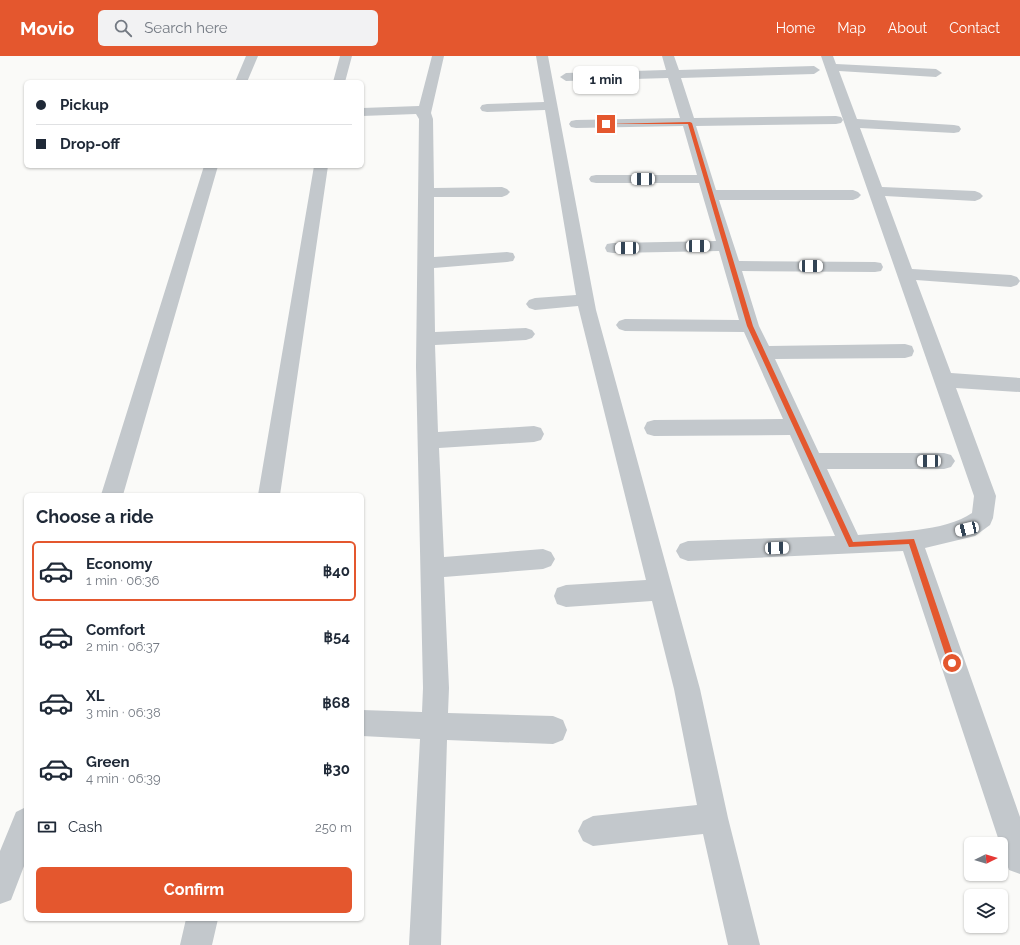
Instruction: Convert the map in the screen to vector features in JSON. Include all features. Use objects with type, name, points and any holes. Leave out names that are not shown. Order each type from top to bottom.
[{"type":"street","points":[[242,80],[252,56]]},
{"type":"street","points":[[340,80],[346,56]]},
{"type":"street","points":[[425,945],[436,688],[426,339],[426,119],[424,113],[438,56]]},
{"type":"street","points":[[542,56],[585,300],[687,689],[714,818],[744,945]]},
{"type":"street","points":[[668,56],[690,123],[750,326],[851,545]]},
{"type":"street","points":[[688,551],[851,545],[911,541],[967,529],[982,518],[985,496],[875,191],[844,122],[829,61],[936,73]]},
{"type":"street","points":[[566,77],[696,72],[814,70]]},
{"type":"street","points":[[487,108],[551,106]]},
{"type":"street","points":[[364,112],[413,110],[424,113]]},
{"type":"street","points":[[576,124],[844,122],[954,129]]},
{"type":"street","points":[[113,493],[210,168]]},
{"type":"street","points":[[269,493],[321,168]]},
{"type":"street","points":[[596,179],[853,195]]},
{"type":"street","points":[[875,191],[975,196]]},
{"type":"street","points":[[426,193],[502,192]]},
{"type":"street","points":[[613,248],[726,246]]},
{"type":"street","points":[[426,263],[507,257]]},
{"type":"street","points":[[732,266],[875,267]]},
{"type":"street","points":[[905,274],[1011,281]]},
{"type":"street","points":[[535,304],[585,300]]},
{"type":"street","points":[[625,326],[750,326]]},
{"type":"street","points":[[426,339],[526,334]]},
{"type":"street","points":[[762,353],[905,351]]},
{"type":"street","points":[[942,380],[1020,385]]},
{"type":"street","points":[[654,428],[797,427]]},
{"type":"street","points":[[429,441],[534,434]]},
{"type":"street","points":[[812,461],[944,461]]},
{"type":"street","points":[[911,541],[1020,859]]},
{"type":"street","points":[[432,568],[543,559]]},
{"type":"street","points":[[566,596],[661,590]]},
{"type":"street","points":[[364,723],[435,724],[553,730]]},
{"type":"street","points":[[593,831],[714,818]]},
{"type":"street","points":[[0,889],[24,827]]},
{"type":"street","points":[[196,945],[202,921]]},
{"type":"route","points":[[606,124],[690,123],[710,195],[750,326],[851,545],[911,541],[952,663]]}]
